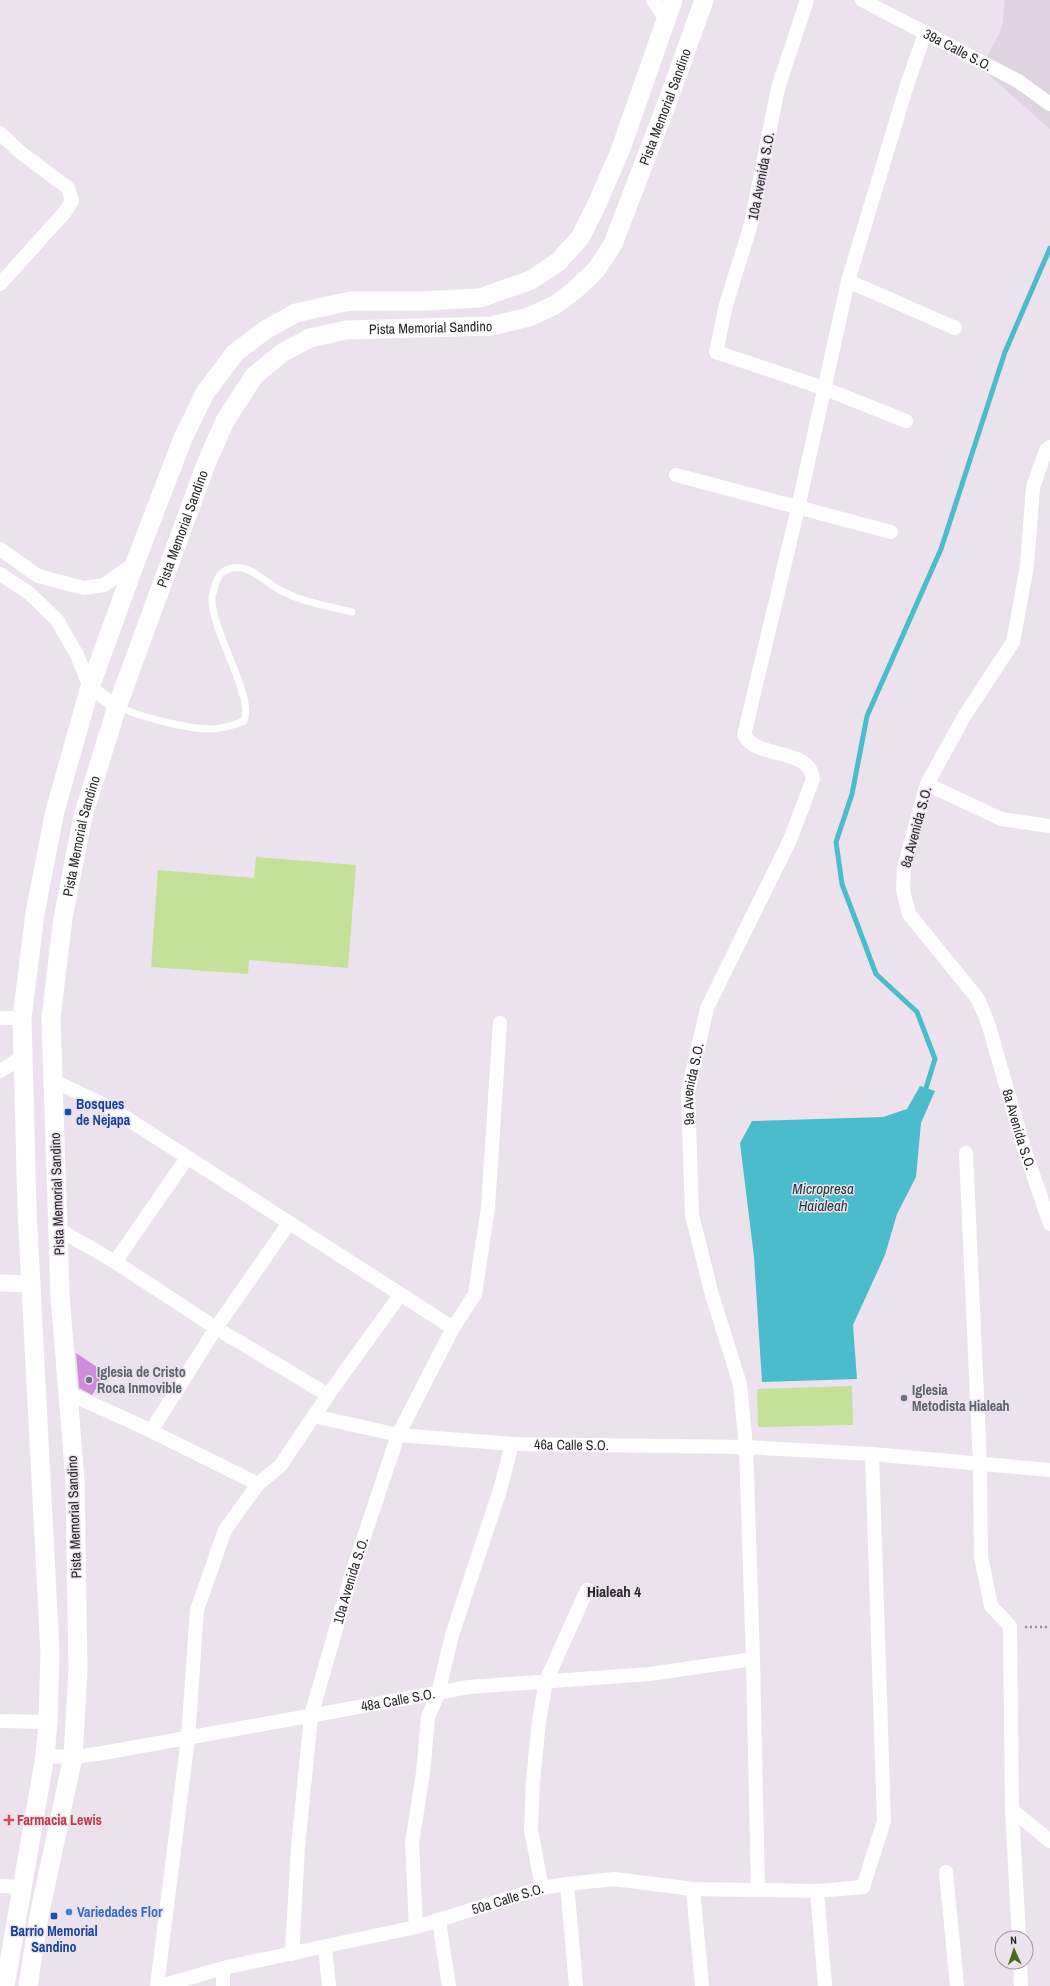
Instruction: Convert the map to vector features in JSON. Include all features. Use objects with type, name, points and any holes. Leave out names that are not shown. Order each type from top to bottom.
[{"type":"main road","name":"Pista Memorial Sandino","points":[[5,1986],[24,1887],[45,1756],[48,1722],[50,1653],[31,1284],[22,1018],[35,914],[54,819],[90,687],[135,563],[183,438],[205,393],[235,353],[265,330],[296,313],[350,301],[423,301],[480,298],[531,280],[558,262],[580,238],[596,206],[620,151],[673,0]]},
{"type":"main road","name":"Pista Memorial Sandino","points":[[28,1986],[40,1916],[73,1756],[78,1671],[74,1481],[60,1295],[51,1018],[63,918],[83,816],[117,707],[206,464],[225,421],[254,376],[282,353],[310,338],[346,330],[491,326],[529,317],[555,305],[575,290],[596,270],[613,244],[670,95],[704,0]]},
{"type":"street","points":[[653,0],[666,19]]},
{"type":"street","name":"10a Avenida S.O.","points":[[807,0],[778,88],[751,224],[726,304],[716,352],[823,388]]},
{"type":"street","name":"39a Calle S.O.","points":[[862,0],[1018,82],[1050,104]]},
{"type":"street","points":[[798,508],[823,388],[848,281],[907,85],[925,33]]},
{"type":"street","points":[[0,133],[20,152],[68,188],[72,201],[65,212],[0,284]]},
{"type":"street","points":[[848,281],[955,328]]},
{"type":"street","points":[[823,388],[906,421]]},
{"type":"street","name":"8a Avenida S.O.","points":[[1050,447],[1046,450],[1033,487],[1027,566],[1014,642],[965,715],[926,784],[904,867],[903,890],[909,914],[978,999],[988,1023],[1023,1145],[1050,1224]]},
{"type":"street","points":[[676,475],[891,532]]},
{"type":"street","name":"9a Avenida S.O.","points":[[758,1890],[754,1659],[746,1447],[740,1384],[712,1296],[692,1215],[688,1092],[707,1008],[790,840],[813,779],[812,772],[807,764],[784,754],[755,747],[748,742],[744,735],[798,508]]},
{"type":"street","points":[[0,549],[38,576],[84,588],[104,585],[135,563]]},
{"type":"street","points":[[0,574],[29,593],[57,620],[77,655],[90,687],[117,707]]},
{"type":"street","points":[[29,593],[38,576]]},
{"type":"street","points":[[926,784],[1001,819],[1050,826]]},
{"type":"street","points":[[0,1018],[22,1018]]},
{"type":"street","name":"10a Avenida S.O.","points":[[292,1954],[298,1847],[311,1716],[352,1573],[398,1436],[453,1328],[475,1294],[488,1207],[500,1023]]},
{"type":"street","points":[[0,1071],[23,1057]]},
{"type":"street","points":[[54,1081],[109,1107],[453,1328]]},
{"type":"street","points":[[966,1153],[980,1464],[982,1564],[991,1606],[1010,1626],[1012,1810],[1019,1930]]},
{"type":"street","points":[[115,1262],[187,1158]]},
{"type":"street","points":[[151,1431],[216,1328],[289,1223]]},
{"type":"street","points":[[58,1229],[115,1262],[216,1328],[328,1395]]},
{"type":"street","points":[[0,1283],[31,1284]]},
{"type":"street","points":[[157,1986],[188,1738],[198,1610],[225,1530],[258,1484],[280,1466],[328,1395],[400,1294]]},
{"type":"street","points":[[68,1393],[151,1431],[258,1484]]},
{"type":"street","name":"46a Calle S.O.","points":[[314,1416],[398,1436],[512,1444],[746,1447],[872,1454],[1050,1470]]},
{"type":"street","points":[[416,1927],[412,1843],[423,1773],[428,1717],[438,1694],[452,1635],[500,1490],[512,1444]]},
{"type":"street","name":"50a Calle S.O.","points":[[161,1986],[223,1968],[416,1927],[542,1888],[567,1884],[614,1879],[693,1889],[817,1891],[863,1887],[884,1821],[872,1454]]},
{"type":"street","points":[[542,1888],[531,1830],[533,1782],[539,1721],[546,1681],[587,1590]]},
{"type":"street","name":"48a Calle S.O.","points":[[45,1756],[73,1756],[188,1738],[470,1687],[650,1674],[754,1659]]},
{"type":"street","points":[[0,1721],[48,1722]]},
{"type":"street","points":[[1012,1810],[1050,1841]]},
{"type":"street","points":[[946,1872],[956,1986]]},
{"type":"street","points":[[567,1884],[576,1986]]},
{"type":"street","points":[[0,1886],[24,1887]]},
{"type":"street","points":[[693,1889],[702,1986]]},
{"type":"street","points":[[817,1891],[825,1986]]},
{"type":"street","points":[[439,1921],[449,1986]]},
{"type":"street","points":[[325,1947],[329,1986]]},
{"type":"street","points":[[223,1968],[223,1986]]},
{"type":"street","points":[[1020,1970],[1021,1986]]},
{"type":"lane","points":[[117,707],[145,717],[199,728],[211,729],[230,726],[244,721],[248,714],[241,689],[215,619],[212,596],[216,581],[224,571],[234,567],[251,570],[285,594],[352,612]]},
{"type":"path","points":[[1010,1626],[1050,1627]]},
{"type":"shaded area","points":[[1005,0],[1050,0],[1050,129],[981,68],[1002,28]]},
{"type":"green space","points":[[256,857],[356,865],[348,968],[249,960],[248,974],[151,967],[158,870],[254,878]]},
{"type":"green space","points":[[852,1386],[853,1425],[758,1427],[757,1389]]},
{"type":"water","name":"Micropresa Haialeah","points":[[920,1086],[935,1091],[921,1123],[916,1177],[897,1214],[885,1255],[853,1325],[857,1379],[762,1382],[754,1257],[740,1143],[752,1121],[883,1117],[907,1109]]},
{"type":"building","name":"Iglesia de Cristo Roca Inmovible","points":[[76,1353],[106,1373],[92,1395],[79,1388]]},
{"type":"waterway","points":[[926,1088],[935,1059],[917,1012],[876,974],[842,884],[836,842],[852,794],[867,716],[941,549],[1005,352],[1050,248]]},
{"type":"place","name":"Bosques de Nejapa","points":[[68,1112]]},
{"type":"place","name":"Iglesia de Cristo Roca Inmovible","points":[[89,1380]]},
{"type":"place","name":"Iglesia Metodista Hialeah","points":[[904,1398]]},
{"type":"place","name":"Farmacia Lewis","points":[[9,1820]]},
{"type":"place","name":"Variedades Flor","points":[[69,1912]]},
{"type":"place","name":"Barrio Memorial Sandino","points":[[54,1916]]},
{"type":"district","name":"Hialeah 4","points":[[614,1591]]}]
